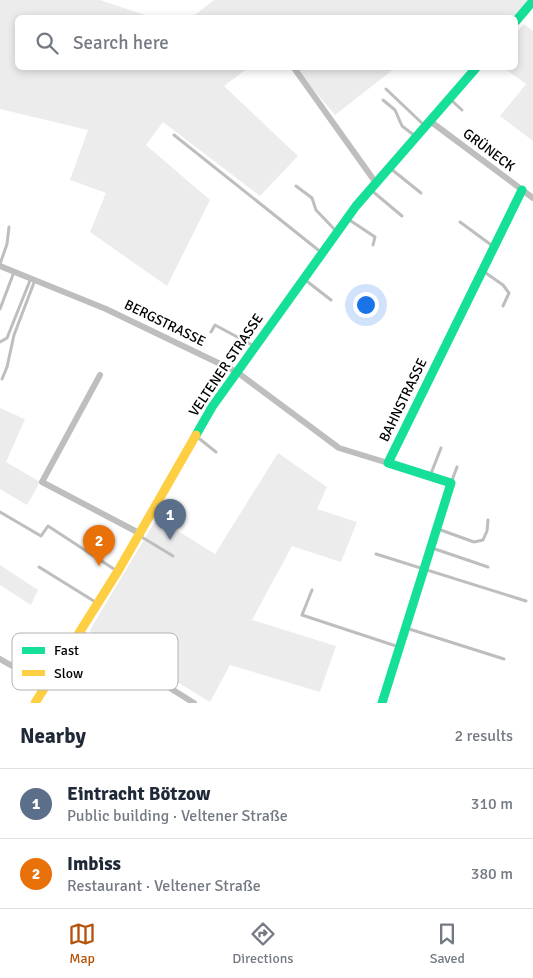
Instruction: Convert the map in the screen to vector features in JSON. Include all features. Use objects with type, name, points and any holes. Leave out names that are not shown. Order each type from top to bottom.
[{"type":"main road","points":[[518,19],[533,1]]},
{"type":"main road","name":"VELTENER STRASSE","points":[[80,632],[140,535],[196,436],[255,346],[337,232],[373,186],[474,70]]},
{"type":"main road","name":"BAHNSTRASSE","points":[[451,483],[388,463],[522,190]]},
{"type":"main road","points":[[382,703],[451,483]]},
{"type":"main road","name":"VELTENER STRASSE","points":[[35,703],[43,690]]},
{"type":"street","points":[[295,70],[373,186]]},
{"type":"street","name":"GRÜNECK","points":[[428,124],[533,198]]},
{"type":"street","name":"BERGSTRASSE","points":[[0,265],[106,308],[237,372],[340,448],[388,463]]},
{"type":"street","points":[[100,375],[42,482],[140,535]]},
{"type":"street","points":[[0,659],[12,666]]},
{"type":"street","points":[[173,690],[194,703]]},
{"type":"lane","points":[[386,89],[428,124]]},
{"type":"lane","points":[[449,99],[462,110]]},
{"type":"lane","points":[[383,100],[395,110],[402,126],[416,136]]},
{"type":"lane","points":[[174,135],[322,254]]},
{"type":"lane","points":[[390,167],[421,193]]},
{"type":"lane","points":[[296,186],[312,198],[316,210],[337,232]]},
{"type":"lane","points":[[373,186],[402,216]]},
{"type":"lane","points":[[348,218],[375,237],[373,245]]},
{"type":"lane","points":[[460,222],[494,247]]},
{"type":"lane","points":[[0,265],[7,244],[9,227]]},
{"type":"lane","points":[[483,270],[509,293],[503,306]]},
{"type":"lane","points":[[0,309],[14,271]]},
{"type":"lane","points":[[0,342],[8,338],[33,278]]},
{"type":"lane","points":[[2,379],[33,278]]},
{"type":"lane","points":[[304,279],[331,300]]},
{"type":"lane","points":[[211,332],[215,325],[255,346]]},
{"type":"lane","points":[[196,436],[216,452]]},
{"type":"lane","points":[[430,476],[441,448]]},
{"type":"lane","points":[[451,483],[456,467]]},
{"type":"lane","points":[[0,512],[41,536],[48,526],[118,571]]},
{"type":"lane","points":[[437,529],[474,542],[483,540],[487,531],[488,520]]},
{"type":"lane","points":[[140,535],[173,556]]},
{"type":"lane","points":[[431,547],[488,567]]},
{"type":"lane","points":[[376,554],[526,601]]},
{"type":"lane","points":[[39,567],[98,604]]},
{"type":"lane","points":[[312,590],[302,615],[400,647]]},
{"type":"lane","points":[[406,628],[504,659]]},
{"type":"shaded area","points":[[0,0],[100,0],[145,15],[15,15],[15,70],[245,70],[224,86],[298,156],[260,196],[163,122],[146,145],[210,200],[167,286],[90,232],[106,193],[70,180],[88,130],[0,109]]},
{"type":"shaded area","points":[[214,0],[529,0],[516,15],[195,15]]},
{"type":"shaded area","points":[[524,24],[533,31],[533,141],[500,116],[526,84],[507,70],[518,70],[518,31]]},
{"type":"shaded area","points":[[297,70],[392,70],[335,115]]},
{"type":"shaded area","points":[[0,408],[25,419],[6,462],[40,482],[27,505],[0,489]]},
{"type":"shaded area","points":[[278,453],[327,487],[317,509],[357,522],[341,562],[292,546],[252,620],[336,646],[320,692],[230,665],[210,702],[178,682],[178,633],[91,633],[90,630],[157,518],[215,554]]},
{"type":"shaded area","points":[[0,565],[38,590],[31,605],[0,585]]},
{"type":"traffic: fast","points":[[518,19],[533,1]]},
{"type":"traffic: fast","points":[[196,435],[212,407],[356,206],[474,70]]},
{"type":"traffic: fast","points":[[382,703],[451,483],[388,463],[522,190]]},
{"type":"traffic: slow","points":[[79,633],[118,571],[196,435]]},
{"type":"traffic: slow","points":[[35,703],[43,690]]},
{"type":"place","name":"Eintracht Bötzow","points":[[170,540]]},
{"type":"place","name":"Imbiss","points":[[99,566]]}]
